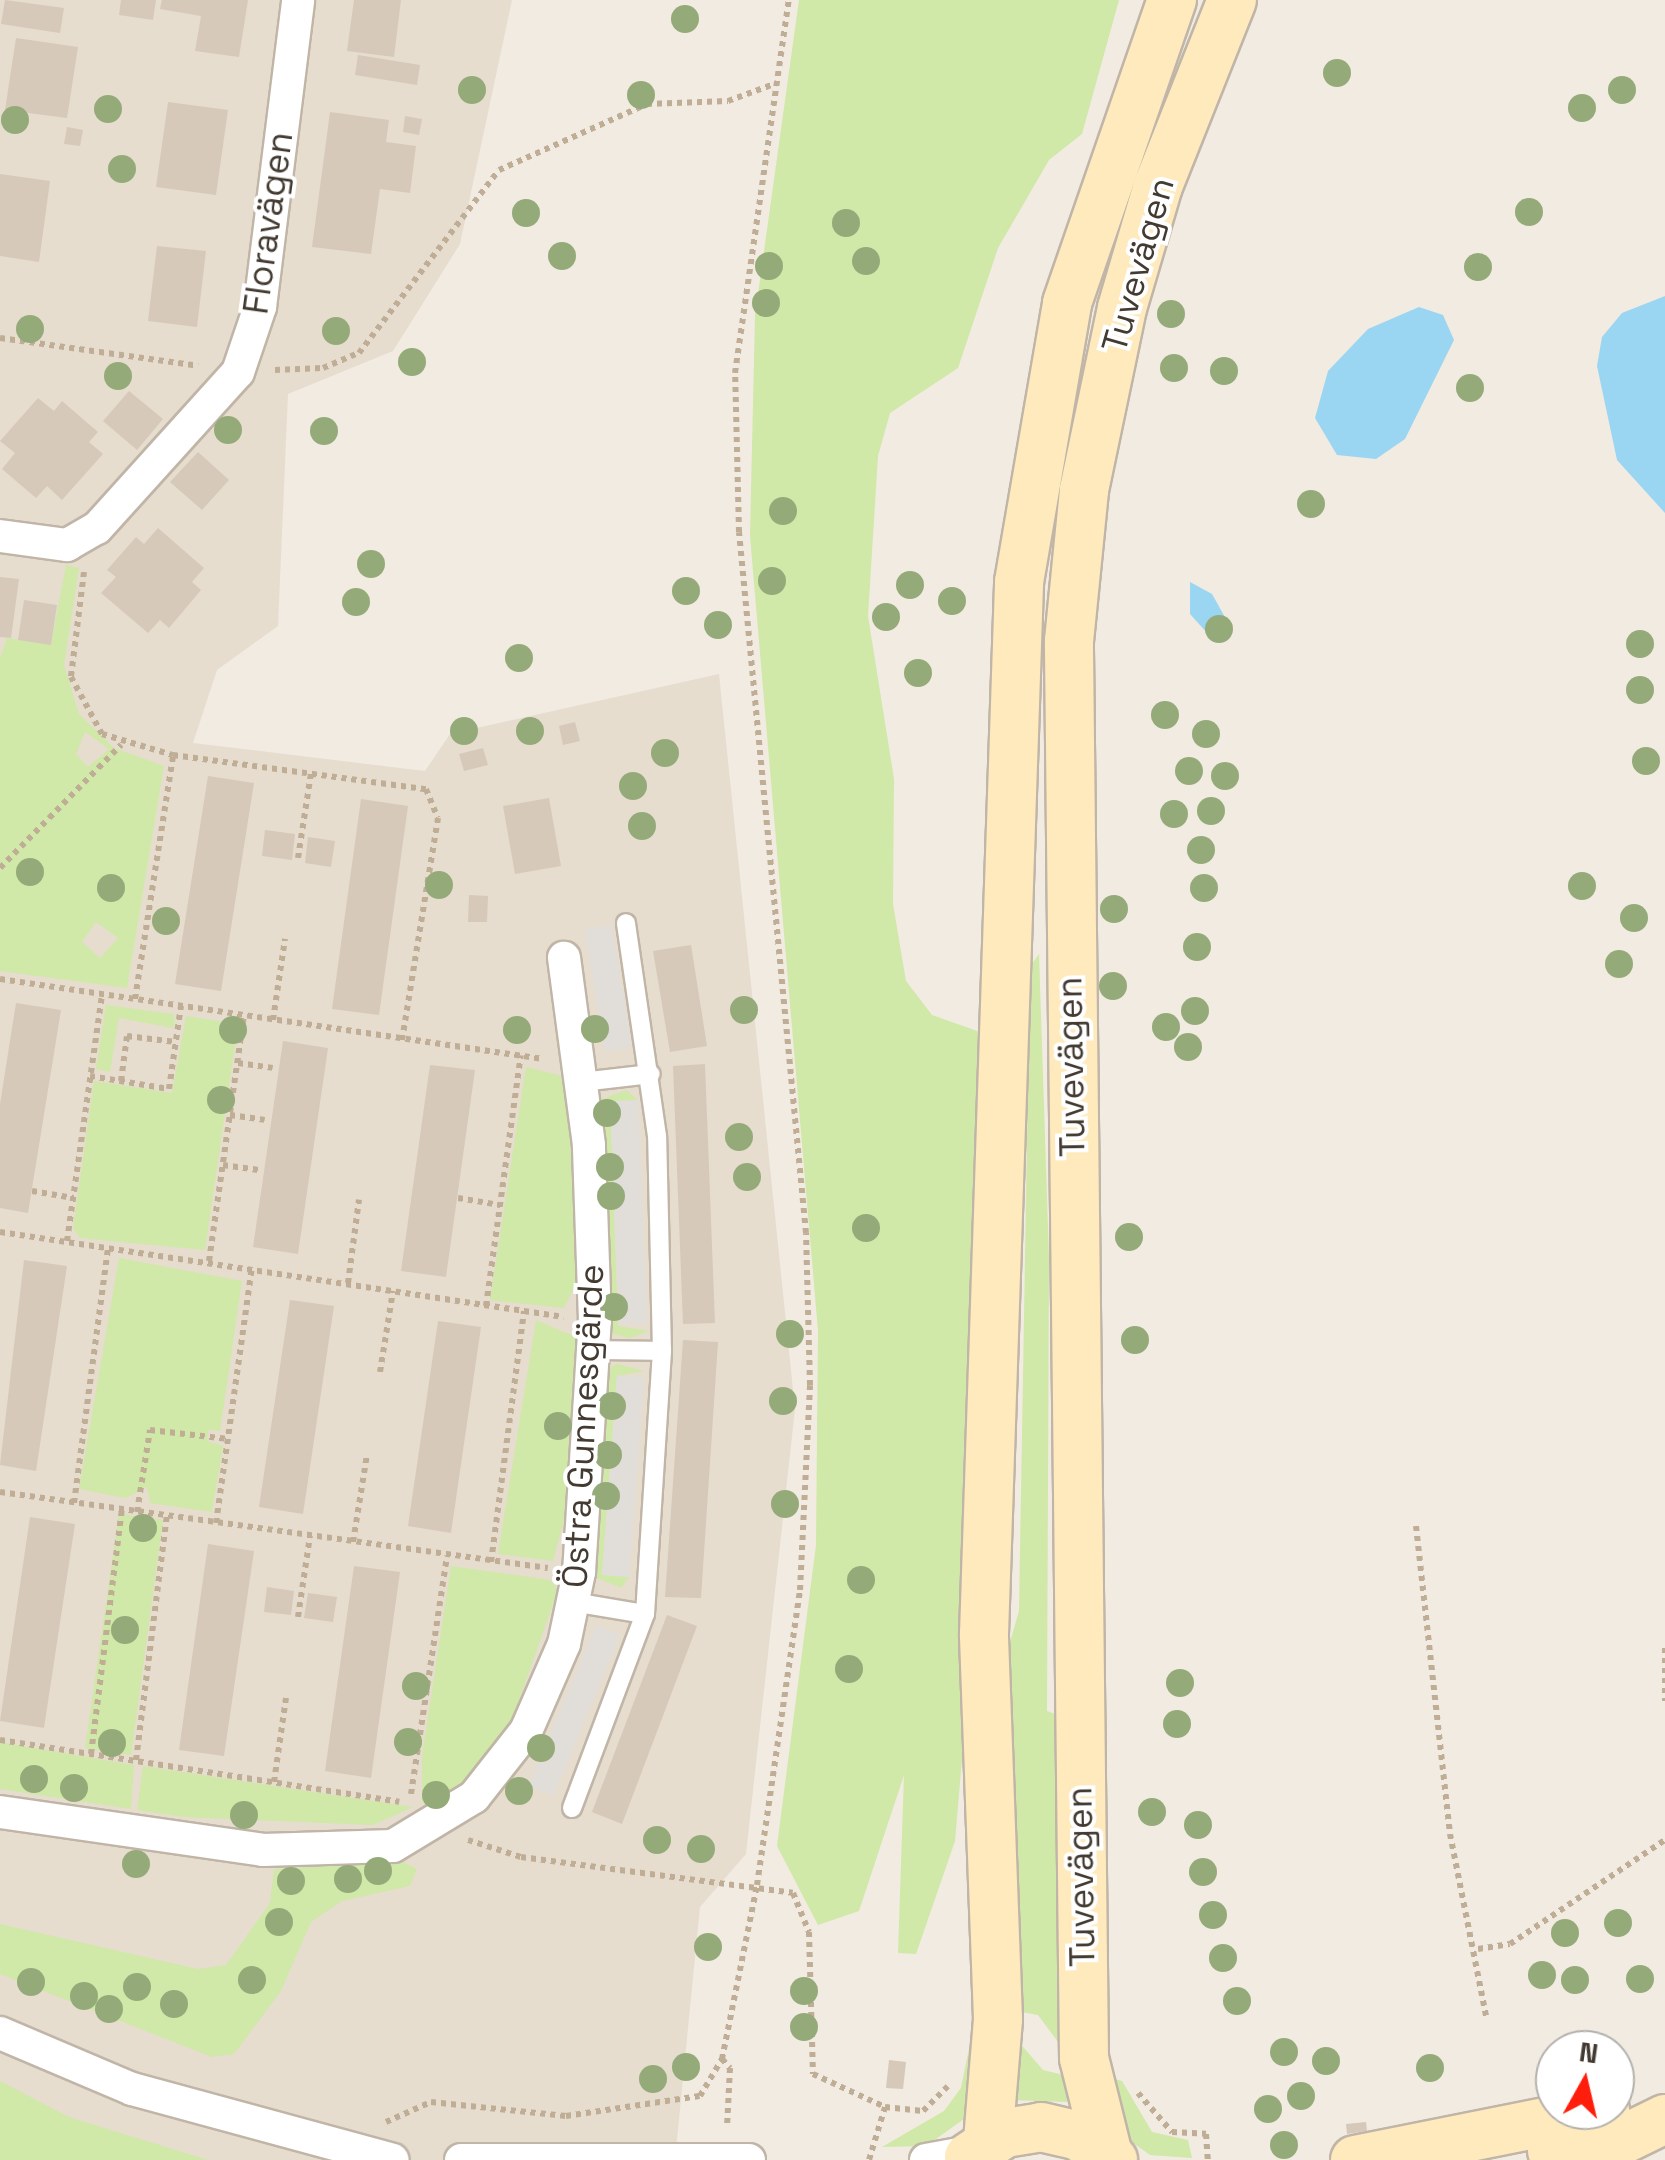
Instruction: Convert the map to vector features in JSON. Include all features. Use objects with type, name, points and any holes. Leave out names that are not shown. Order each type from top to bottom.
[{"type":"main road","name":"Tuvevägen","points":[[1110,2157],[1060,2129],[977,2150],[998,2020],[984,1634],[1019,582],[1067,303],[1172,0]]},
{"type":"main road","name":"Tuvevägen","points":[[1110,2157],[1084,2058],[1069,641],[1084,490],[1122,308],[1232,0]]},
{"type":"main road","points":[[1635,2112],[1665,2116]]},
{"type":"main road","points":[[1520,2160],[1620,2141],[1665,2116]]},
{"type":"main road","points":[[1356,2160],[1535,2124]]},
{"type":"street","name":"Floravägen","points":[[80,538],[238,372],[260,307],[298,0]]},
{"type":"street","points":[[0,536],[80,538]]},
{"type":"street","name":"Östra Gunnesgärde","points":[[0,1812],[203,1845],[312,1852],[393,1846],[443,1822],[526,1731],[576,1587],[594,1336],[580,1071],[564,958]]},
{"type":"street","points":[[0,2033],[132,2089],[393,2160]]},
{"type":"street","points":[[926,2160],[977,2150]]},
{"type":"street","points":[[461,2160],[749,2160]]},
{"type":"lane","points":[[572,1808],[645,1614],[662,1351],[651,1074],[626,923]]},
{"type":"lane","points":[[580,1071],[651,1074]]},
{"type":"lane","points":[[594,1336],[662,1351]]},
{"type":"lane","points":[[576,1587],[645,1614]]},
{"type":"path","points":[[352,2150],[361,2122],[400,2119],[430,2102],[532,2116],[685,2103],[722,2059],[757,1886],[800,1590],[810,1385],[806,1232],[739,532],[735,373],[749,228],[778,82],[789,0]]},
{"type":"path","points":[[0,338],[238,372],[322,368],[359,353],[498,170],[647,104],[728,101],[778,82]]},
{"type":"path","points":[[80,538],[73,692],[90,721],[121,745],[426,789],[438,818],[402,1040]]},
{"type":"path","points":[[0,868],[121,745]]},
{"type":"path","points":[[135,999],[173,755]]},
{"type":"path","points":[[298,858],[312,773]]},
{"type":"path","points":[[274,1020],[285,939]]},
{"type":"path","points":[[0,980],[521,1056],[580,1071]]},
{"type":"path","points":[[67,1241],[102,995]]},
{"type":"path","points":[[90,1076],[169,1088],[181,1006]]},
{"type":"path","points":[[209,1261],[244,1015]]},
{"type":"path","points":[[121,1081],[127,1036],[176,1042]]},
{"type":"path","points":[[486,1306],[521,1056]]},
{"type":"path","points":[[238,1063],[273,1068]]},
{"type":"path","points":[[230,1115],[265,1120]]},
{"type":"path","points":[[223,1165],[259,1170]]},
{"type":"path","points":[[32,1191],[73,1198]]},
{"type":"path","points":[[458,1198],[500,1204]]},
{"type":"path","points":[[348,1283],[359,1200]]},
{"type":"path","points":[[0,1232],[524,1310],[594,1336]]},
{"type":"path","points":[[74,1503],[108,1248]]},
{"type":"path","points":[[216,1523],[252,1268]]},
{"type":"path","points":[[380,1372],[393,1291]]},
{"type":"path","points":[[492,1562],[524,1310]]},
{"type":"path","points":[[137,1512],[150,1430],[228,1439]]},
{"type":"path","points":[[353,1542],[366,1455]]},
{"type":"path","points":[[0,1492],[492,1562],[576,1587]]},
{"type":"path","points":[[91,1754],[122,1510]]},
{"type":"path","points":[[136,1760],[167,1516]]},
{"type":"path","points":[[1416,1526],[1450,1834],[1478,1949],[1486,2016]]},
{"type":"path","points":[[298,1617],[310,1536]]},
{"type":"path","points":[[410,1800],[447,1556]]},
{"type":"path","points":[[1665,1648],[1665,1701]]},
{"type":"path","points":[[274,1782],[286,1698]]},
{"type":"path","points":[[0,1740],[410,1800],[443,1822],[521,1857],[793,1893],[809,1932],[813,2074],[885,2108],[869,2160]]},
{"type":"path","points":[[1478,1949],[1510,1944],[1665,1840]]},
{"type":"path","points":[[722,2059],[730,2068],[727,2129]]},
{"type":"path","points":[[1206,2134],[1208,2160]]},
{"type":"shaded area","points":[[0,0],[512,0],[460,244],[393,351],[288,394],[278,626],[217,670],[193,743],[425,771],[450,734],[719,674],[795,1409],[746,1854],[700,1907],[675,2160],[0,2160]]},
{"type":"shaded area","points":[[611,925],[632,1047],[605,1052],[585,929]]},
{"type":"shaded area","points":[[638,1100],[647,1323],[619,1324],[610,1101]]},
{"type":"shaded area","points":[[617,1375],[644,1378],[629,1577],[602,1575]]},
{"type":"shaded area","points":[[596,1625],[620,1635],[553,1796],[529,1786]]},
{"type":"green space","points":[[799,0],[1119,0],[1082,134],[1049,160],[998,248],[958,368],[890,413],[878,456],[868,616],[894,779],[893,904],[906,981],[932,1015],[980,1032],[967,1700],[955,1841],[916,1954],[898,1953],[904,1775],[859,1911],[818,1925],[777,1846],[816,1545],[818,1331],[750,536],[755,316]]},
{"type":"green space","points":[[66,565],[79,568],[64,665],[79,714],[114,748],[164,766],[127,988],[0,971],[0,658],[7,638],[51,644]],"holes":[[[85,732],[109,749],[88,767],[76,754]],[[96,922],[118,938],[100,958],[82,942]]]},
{"type":"green space","points":[[1039,954],[1049,1259],[1047,1711],[1055,1714],[1069,2034],[1061,2046],[1038,2015],[1010,2010],[1003,1666],[1019,1611],[1030,967]]},
{"type":"green space","points":[[106,1005],[173,1014],[173,1028],[119,1018],[110,1072],[96,1069]]},
{"type":"green space","points":[[186,1016],[238,1024],[205,1250],[80,1238],[73,1228],[94,1081],[172,1093]]},
{"type":"green space","points":[[526,1067],[559,1075],[568,1087],[577,1282],[564,1308],[490,1300]]},
{"type":"green space","points":[[626,1090],[638,1100],[610,1102],[618,1326],[649,1331],[630,1338],[609,1333],[600,1100]]},
{"type":"green space","points":[[119,1258],[242,1281],[220,1431],[208,1430],[207,1441],[223,1446],[212,1512],[150,1503],[147,1487],[126,1498],[79,1489]]},
{"type":"green space","points":[[536,1320],[576,1337],[568,1505],[553,1561],[498,1554]]},
{"type":"green space","points":[[617,1364],[644,1371],[617,1376],[602,1574],[629,1577],[621,1588],[593,1576],[608,1369]]},
{"type":"green space","points":[[119,1514],[163,1520],[131,1755],[85,1748]]},
{"type":"green space","points":[[451,1566],[550,1580],[558,1590],[510,1726],[475,1773],[430,1807],[422,1802],[422,1756]]},
{"type":"green space","points":[[0,1742],[134,1765],[131,1809],[0,1789]]},
{"type":"green space","points":[[143,1766],[413,1807],[373,1825],[184,1817],[137,1810]]},
{"type":"green space","points":[[403,1862],[417,1869],[410,1886],[342,1901],[311,1922],[281,1991],[234,2054],[212,2057],[0,1974],[0,1924],[198,1969],[226,1965],[270,1903],[274,1869]]},
{"type":"green space","points":[[983,2038],[971,2114],[926,2146],[882,2147],[944,2111],[961,2088],[969,2049]]},
{"type":"green space","points":[[1018,2041],[1043,2070],[1068,2076],[1067,2102],[1012,2100]]},
{"type":"green space","points":[[1101,2075],[1122,2081],[1152,2132],[1188,2140],[1192,2158],[1150,2155],[1132,2142]]},
{"type":"green space","points":[[0,2081],[69,2117],[208,2160],[0,2160]]},
{"type":"water","points":[[1665,296],[1665,513],[1617,460],[1597,366],[1602,337],[1622,313]]},
{"type":"water","points":[[1419,307],[1443,315],[1454,340],[1405,439],[1376,459],[1337,455],[1315,418],[1328,371],[1368,329]]},
{"type":"water","points":[[1190,582],[1212,594],[1226,619],[1221,633],[1208,634],[1190,614]]},
{"type":"building","points":[[5,0],[64,8],[60,33],[1,24]]},
{"type":"building","points":[[121,0],[156,0],[153,20],[119,15]]},
{"type":"building","points":[[162,0],[248,0],[239,57],[195,51],[201,16],[160,9]]},
{"type":"building","points":[[354,0],[401,0],[394,57],[347,51]]},
{"type":"building","points":[[16,38],[78,47],[67,118],[5,110]]},
{"type":"building","points":[[358,55],[420,65],[417,85],[355,75]]},
{"type":"building","points":[[168,102],[228,110],[216,195],[156,187]]},
{"type":"building","points":[[330,112],[389,120],[386,142],[416,146],[410,193],[380,189],[371,254],[312,247]]},
{"type":"building","points":[[405,116],[422,119],[419,135],[403,132]]},
{"type":"building","points":[[67,127],[83,130],[80,146],[64,144]]},
{"type":"building","points":[[0,174],[50,181],[39,262],[0,256]]},
{"type":"building","points":[[157,246],[206,251],[197,327],[148,321]]},
{"type":"building","points":[[129,391],[163,419],[137,450],[103,421]]},
{"type":"building","points":[[38,398],[54,411],[62,401],[98,432],[89,442],[103,454],[62,500],[47,486],[36,498],[2,469],[15,453],[0,441]]},
{"type":"building","points":[[198,452],[229,480],[202,510],[170,482]]},
{"type":"building","points":[[158,528],[204,568],[192,582],[201,590],[169,628],[160,620],[148,633],[101,593],[116,577],[107,570],[136,537],[144,544]]},
{"type":"building","points":[[0,577],[19,579],[11,638],[0,637]]},
{"type":"building","points":[[24,600],[57,605],[51,645],[18,640]]},
{"type":"building","points":[[575,722],[580,741],[563,745],[559,726]]},
{"type":"building","points":[[483,748],[488,765],[464,771],[459,754]]},
{"type":"building","points":[[208,776],[254,783],[221,991],[175,984]]},
{"type":"building","points":[[549,798],[561,866],[515,874],[503,806]]},
{"type":"building","points":[[361,799],[408,806],[379,1015],[332,1009]]},
{"type":"building","points":[[265,830],[295,834],[292,860],[262,856]]},
{"type":"building","points":[[308,837],[335,841],[331,867],[305,863]]},
{"type":"building","points":[[469,895],[488,896],[487,922],[468,922]]},
{"type":"building","points":[[691,945],[707,1046],[670,1052],[653,951]]},
{"type":"building","points":[[16,1003],[61,1010],[28,1213],[0,1208],[0,1104]]},
{"type":"building","points":[[283,1041],[328,1048],[298,1254],[253,1247]]},
{"type":"building","points":[[705,1064],[715,1323],[683,1324],[673,1066]]},
{"type":"building","points":[[430,1065],[475,1070],[446,1277],[401,1271]]},
{"type":"building","points":[[24,1260],[67,1266],[36,1471],[0,1465]]},
{"type":"building","points":[[290,1300],[334,1306],[303,1514],[259,1507]]},
{"type":"building","points":[[438,1321],[481,1327],[451,1533],[408,1526]]},
{"type":"building","points":[[683,1340],[718,1342],[701,1598],[665,1597]]},
{"type":"building","points":[[30,1517],[75,1524],[44,1728],[0,1721]]},
{"type":"building","points":[[208,1544],[254,1551],[224,1756],[179,1750]]},
{"type":"building","points":[[354,1566],[400,1572],[371,1778],[325,1771]]},
{"type":"building","points":[[267,1587],[294,1591],[291,1615],[264,1612]]},
{"type":"building","points":[[308,1593],[337,1597],[333,1622],[304,1618]]},
{"type":"building","points":[[667,1615],[697,1626],[622,1824],[592,1812]]},
{"type":"building","points":[[889,2060],[906,2062],[903,2089],[886,2088]]},
{"type":"building","points":[[1366,2122],[1367,2131],[1347,2134],[1346,2124]]}]
